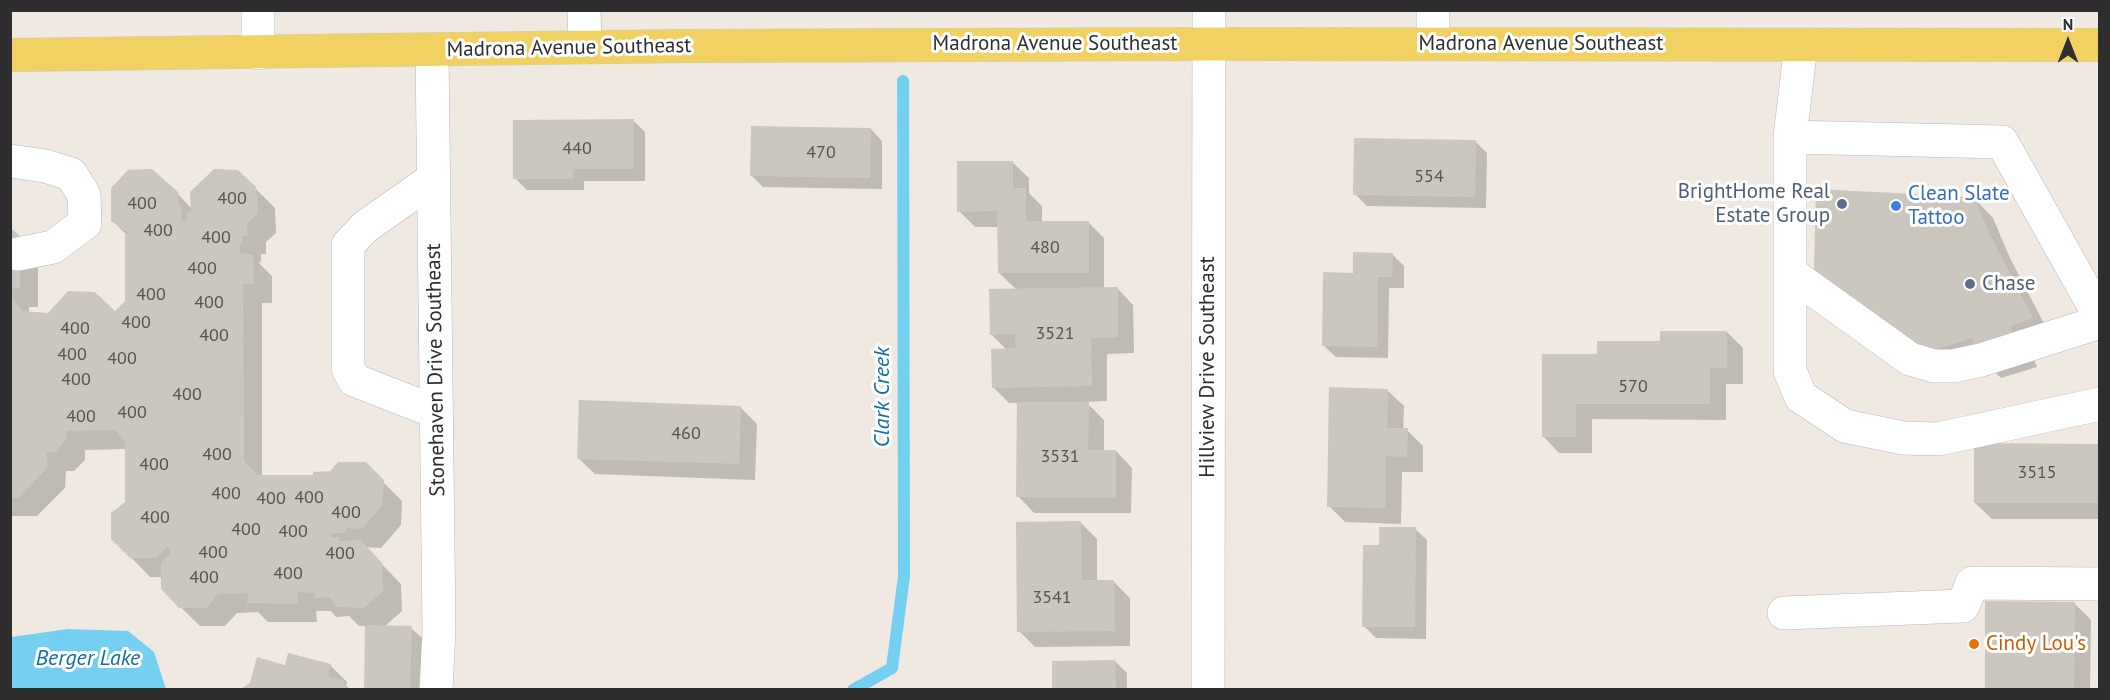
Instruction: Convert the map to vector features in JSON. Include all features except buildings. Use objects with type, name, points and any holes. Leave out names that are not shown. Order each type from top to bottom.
[{"type":"main road","name":"Madrona Avenue Southeast","points":[[10,55],[432,51],[585,47],[1208,44],[2100,45]]},
{"type":"street","points":[[258,10],[258,53]]},
{"type":"street","points":[[584,10],[585,47]]},
{"type":"street","name":"Hillview Drive Southeast","points":[[1208,690],[1209,10]]},
{"type":"street","points":[[1432,44],[1433,10]]},
{"type":"street","points":[[1801,45],[1790,137],[1790,371],[1801,397],[1845,426],[1903,438],[1938,439],[2100,404]]},
{"type":"street","name":"Stonehaven Drive Southeast","points":[[432,51],[439,630],[436,690]]},
{"type":"street","points":[[1790,137],[2002,142],[2100,317]]},
{"type":"street","points":[[10,161],[45,166],[71,174],[84,195],[85,223],[53,247],[18,254]]},
{"type":"street","points":[[433,179],[365,227],[348,244],[348,368],[354,380],[436,412]]},
{"type":"street","points":[[1790,273],[1910,358],[1934,366],[1953,366],[1981,360],[2100,322]]},
{"type":"street","points":[[1784,613],[1963,606],[1972,583],[2100,584]]},
{"type":"water","name":"Berger Lake","points":[[68,629],[128,631],[154,652],[166,689],[11,689],[11,637]]},
{"type":"waterway","name":"Clark Creek","points":[[853,690],[892,668],[904,576],[903,81]]},
{"type":"place","name":"BrightHome Real Estate Group","points":[[1842,204]]},
{"type":"place","name":"Clean Slate Tattoo","points":[[1896,206]]},
{"type":"place","name":"Chase","points":[[1970,284]]},
{"type":"place","name":"Cindy Lou's","points":[[1974,644]]}]
